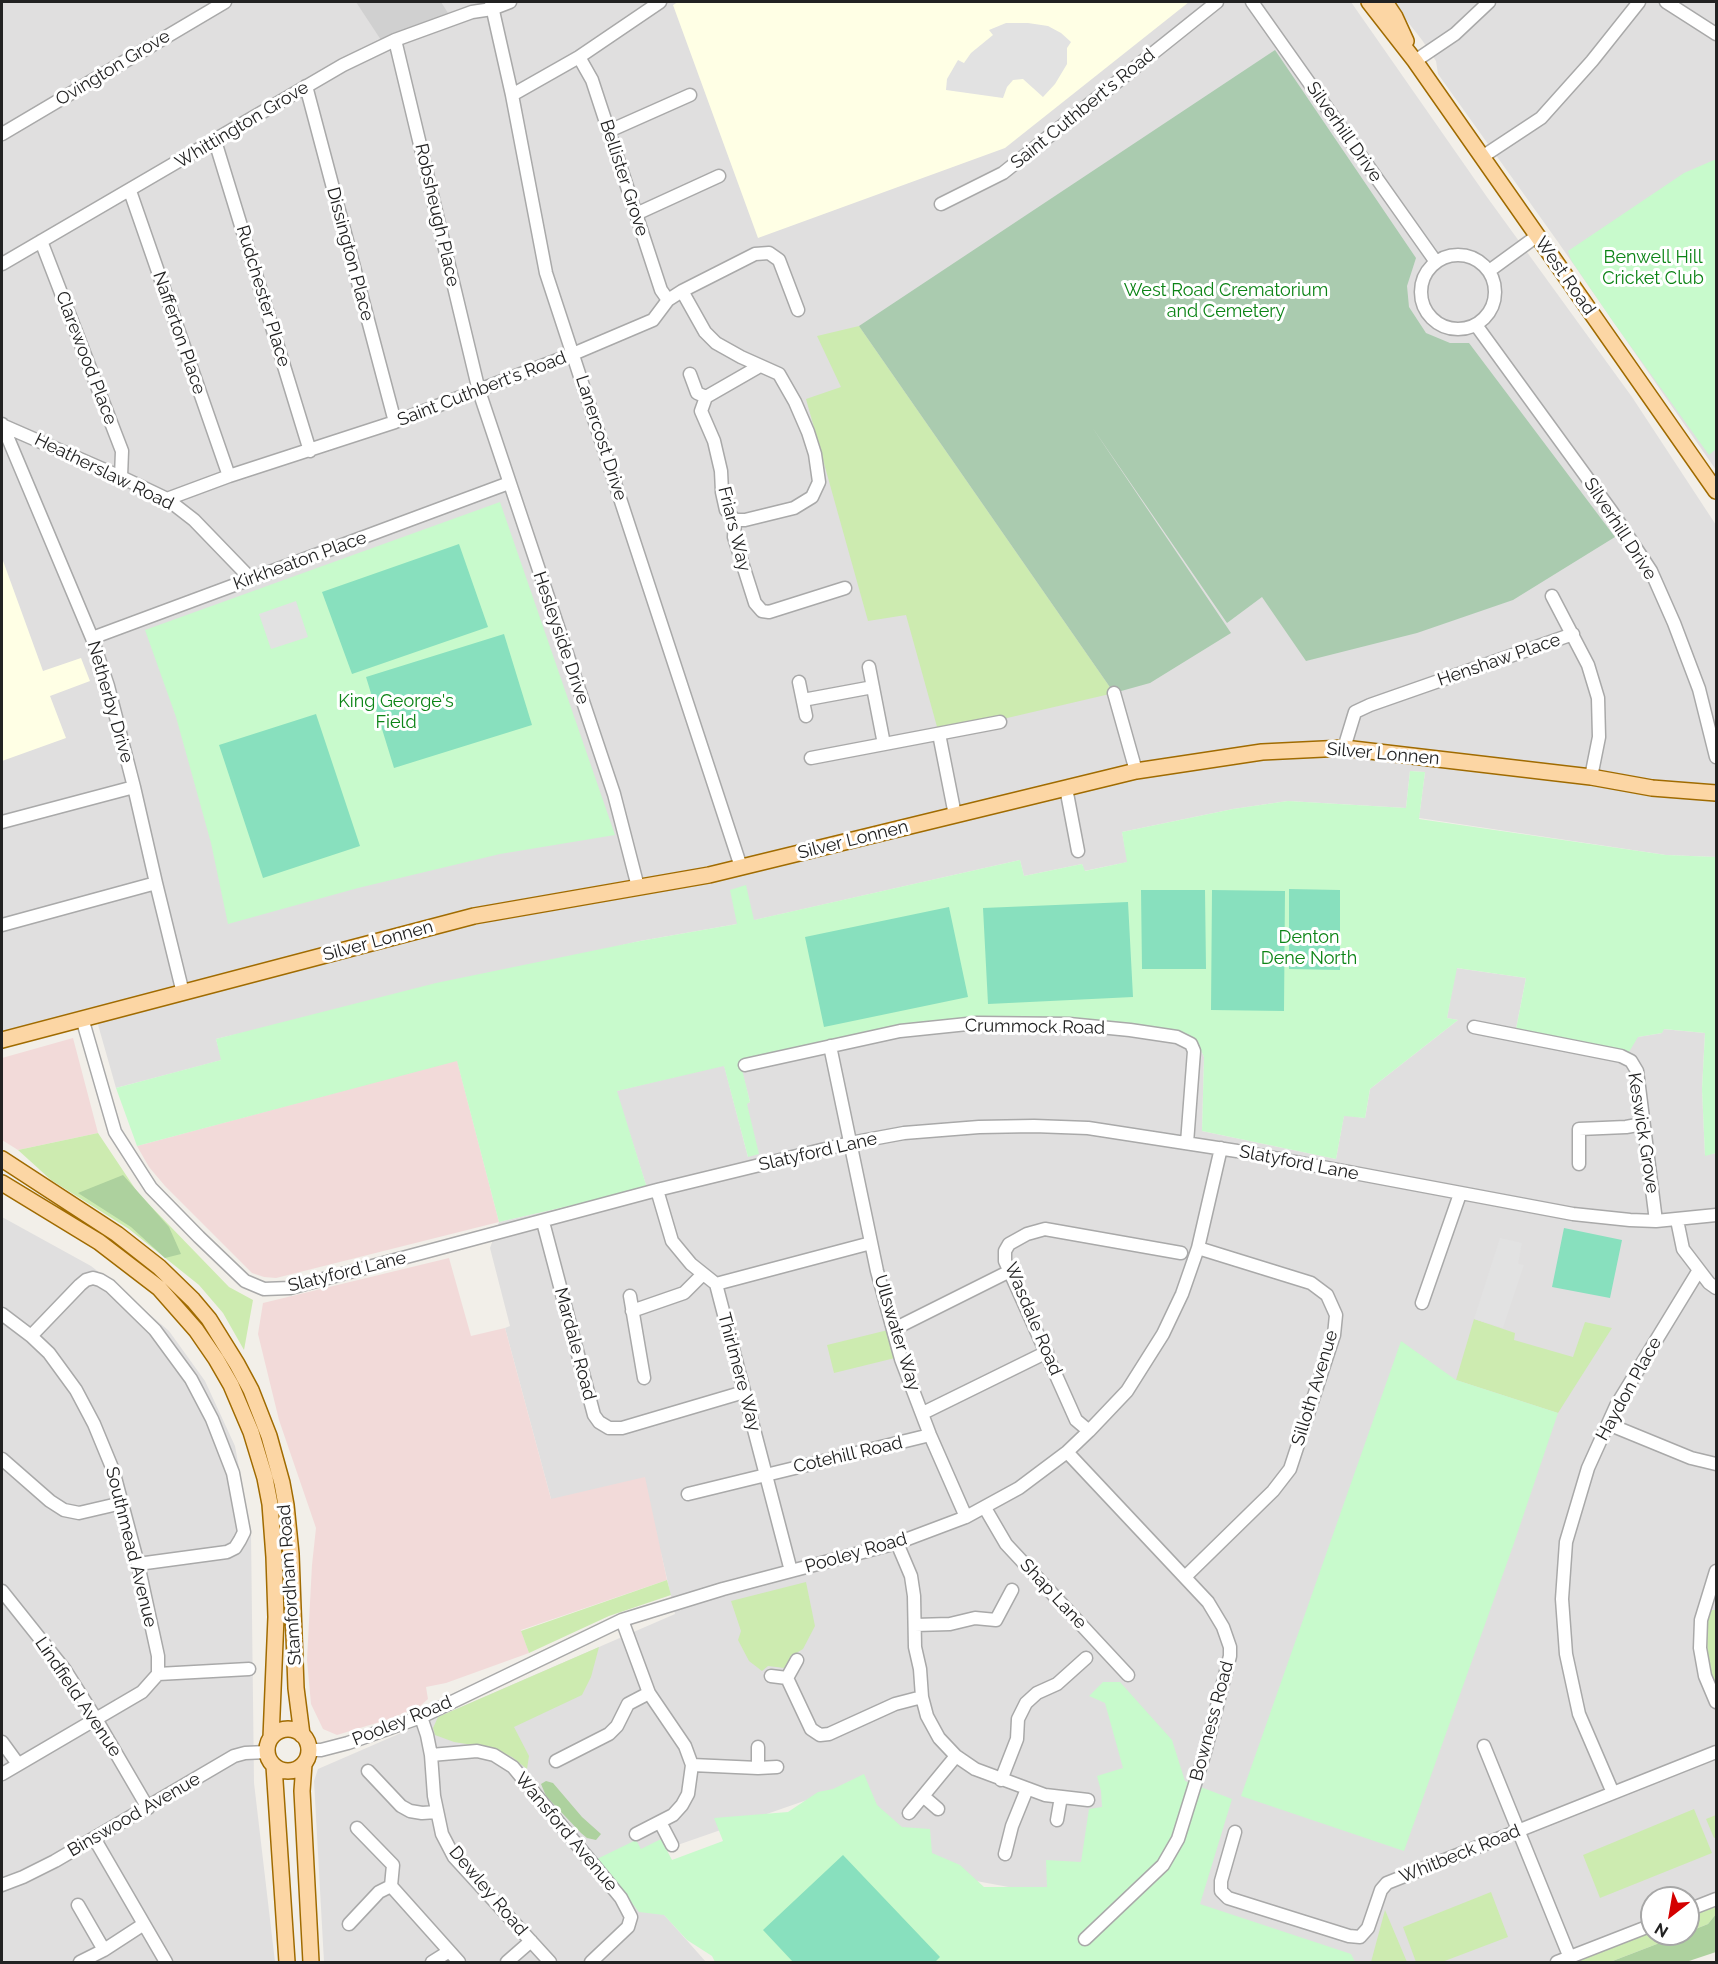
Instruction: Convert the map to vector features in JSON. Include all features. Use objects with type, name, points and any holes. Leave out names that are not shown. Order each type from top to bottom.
[{"type":"main road","name":"West Road","points":[[1369,2],[1415,61],[1716,492]]},
{"type":"main road","name":"West Road","points":[[1384,2],[1395,17],[1415,61]]},
{"type":"main road","name":"Silver Lonnen","points":[[2,1040],[474,916],[709,875],[1136,771],[1262,752],[1344,748],[1591,777],[1652,788],[1716,793]]},
{"type":"main road","name":"Stamfordham Road","points":[[2,1159],[117,1234],[159,1267],[193,1300],[208,1319],[251,1390],[269,1436],[286,1505],[291,1554],[296,1688],[302,1735]]},
{"type":"main road","name":"Stamfordham Road","points":[[2,1183],[99,1242],[159,1288],[196,1330],[216,1359],[231,1385],[251,1432],[269,1497],[274,1562],[276,1617],[270,1752],[287,1962]]},
{"type":"main road","points":[[306,1757],[292,1771],[282,1770],[270,1752],[275,1734],[285,1730],[297,1731],[308,1744],[302,1791],[311,1962]]},
{"type":"street","name":"Ovington Grove","points":[[2,134],[225,2]]},
{"type":"street","name":"Whittington Grove","points":[[2,264],[343,64],[395,40],[492,5],[510,2]]},
{"type":"street","points":[[512,95],[579,57],[660,2]]},
{"type":"street","name":"Saint Cuthbert's Road","points":[[941,204],[1003,173],[1217,2]]},
{"type":"street","name":"Silverhill Drive","points":[[1252,2],[1436,262]]},
{"type":"street","points":[[1415,61],[1455,34],[1489,2]]},
{"type":"street","points":[[1482,157],[1540,118],[1592,61],[1639,2]]},
{"type":"street","points":[[1666,2],[1716,34]]},
{"type":"street","name":"Lanercost Drive","points":[[492,5],[512,95],[546,273],[741,867]]},
{"type":"street","name":"Robsheugh Place","points":[[395,40],[479,391]]},
{"type":"street","name":"Bellister Grove","points":[[579,57],[592,80],[661,290],[668,300]]},
{"type":"street","name":"Dissington Place","points":[[306,86],[395,422]]},
{"type":"street","points":[[609,131],[690,95]]},
{"type":"street","name":"Rudchester Place","points":[[215,141],[310,451]]},
{"type":"street","points":[[636,214],[719,176]]},
{"type":"street","name":"Nafferton Place","points":[[130,191],[229,476]]},
{"type":"street","points":[[1489,271],[1537,236]]},
{"type":"street","name":"Clarewood Place","points":[[41,241],[122,451],[121,477]]},
{"type":"street","name":"Saint Cuthbert's Road","points":[[167,499],[229,476],[395,422],[573,354],[653,320],[668,300],[755,254],[769,253],[779,260],[798,310]]},
{"type":"street","points":[[1458,255],[1470,257],[1489,271],[1494,282],[1495,295],[1486,317],[1476,325],[1455,329],[1435,321],[1427,313],[1422,302],[1421,291],[1428,270],[1436,262],[1458,255]]},
{"type":"street","points":[[682,291],[705,332],[716,344],[779,374],[808,432],[818,469],[819,482],[812,497],[794,508],[745,520],[735,520]]},
{"type":"street","name":"Silverhill Drive","points":[[1476,325],[1612,512],[1651,571],[1674,623],[1698,689],[1716,758]]},
{"type":"street","points":[[705,397],[760,366]]},
{"type":"street","name":"Friars Way","points":[[690,374],[697,393],[705,397],[701,411],[714,441],[726,510],[735,520],[734,537],[755,603],[762,611],[769,612],[845,588]]},
{"type":"street","name":"Hesleyside Drive","points":[[479,391],[614,794],[638,887]]},
{"type":"street","name":"Heatherslaw Road","points":[[2,424],[167,499],[194,520],[251,579]]},
{"type":"street","name":"Netherby Drive","points":[[2,424],[92,638],[108,686],[183,993]]},
{"type":"street","name":"Kirkheaton Place","points":[[92,638],[509,483]]},
{"type":"street","points":[[1551,596],[1573,634]]},
{"type":"street","name":"Henshaw Place","points":[[1344,748],[1355,712],[1573,634],[1588,665],[1598,698],[1599,737],[1591,777]]},
{"type":"street","points":[[869,667],[884,744]]},
{"type":"street","points":[[799,682],[806,717]]},
{"type":"street","points":[[803,700],[873,687]]},
{"type":"street","points":[[1114,693],[1136,771]]},
{"type":"street","points":[[811,758],[1000,722]]},
{"type":"street","points":[[939,734],[955,815]]},
{"type":"street","points":[[2,822],[134,787]]},
{"type":"street","points":[[1066,788],[1078,851]]},
{"type":"street","points":[[2,926],[156,883]]},
{"type":"street","name":"Slatyford Lane","points":[[82,1018],[115,1132],[151,1188],[245,1281],[264,1289],[290,1288],[657,1190],[850,1143],[904,1133],[979,1127],[1088,1128],[1221,1148],[1460,1194],[1573,1214],[1630,1221],[1677,1220],[1716,1215]]},
{"type":"street","name":"Crummock Road","points":[[745,1065],[900,1031],[977,1023],[1069,1024],[1177,1037],[1191,1044],[1194,1051],[1187,1143]]},
{"type":"street","name":"Keswick Grove","points":[[1474,1027],[1621,1056],[1631,1061],[1636,1071],[1656,1221]]},
{"type":"street","name":"Ullswater Way","points":[[830,1046],[871,1243],[901,1359],[930,1436],[966,1517]]},
{"type":"street","points":[[1579,1164],[1579,1129],[1643,1124]]},
{"type":"street","name":"Pooley Road","points":[[306,1757],[421,1716],[622,1620],[723,1589],[897,1543],[984,1509],[1019,1488],[1067,1452],[1089,1431],[1126,1391],[1163,1334],[1182,1294],[1198,1248],[1221,1148]]},
{"type":"street","points":[[657,1190],[672,1241],[703,1275],[716,1284],[871,1243]]},
{"type":"street","points":[[1422,1303],[1460,1194]]},
{"type":"street","points":[[1677,1220],[1683,1249],[1709,1284],[1716,1288]]},
{"type":"street","name":"Mardale Road","points":[[543,1222],[594,1415],[599,1422],[609,1428],[622,1428],[744,1392]]},
{"type":"street","name":"Wasdale Road","points":[[1089,1431],[1076,1419],[1005,1260],[1005,1251],[1009,1244],[1027,1234],[1045,1229],[1181,1253]]},
{"type":"street","name":"Silloth Avenue","points":[[1185,1577],[1273,1491],[1290,1469],[1334,1335],[1336,1315],[1327,1295],[1311,1282],[1198,1248]]},
{"type":"street","name":"Haydon Place","points":[[1613,1793],[1579,1714],[1566,1654],[1562,1599],[1566,1542],[1588,1468],[1616,1406],[1699,1270]]},
{"type":"street","points":[[894,1329],[1010,1271]]},
{"type":"street","points":[[633,1311],[684,1293],[703,1275]]},
{"type":"street","points":[[30,1336],[86,1280],[93,1278],[100,1280],[110,1286],[155,1330],[191,1379],[212,1419],[233,1473],[243,1532],[240,1540],[235,1548],[227,1552],[138,1564]]},
{"type":"street","name":"Thirlmere Way","points":[[716,1284],[791,1571]]},
{"type":"street","points":[[630,1296],[644,1378]]},
{"type":"street","name":"Southmead Avenue","points":[[2,1314],[49,1353],[76,1390],[114,1470],[158,1656],[158,1674]]},
{"type":"street","points":[[923,1413],[1047,1352]]},
{"type":"street","points":[[1608,1424],[1691,1458],[1716,1464]]},
{"type":"street","name":"Cotehill Road","points":[[688,1494],[930,1436]]},
{"type":"street","name":"Bowness Road","points":[[1067,1452],[1208,1602],[1223,1627],[1230,1647],[1230,1656],[1178,1839],[1163,1865],[1085,1939]]},
{"type":"street","points":[[2,1459],[50,1501],[64,1510],[79,1513],[122,1503]]},
{"type":"street","name":"Shap Lane","points":[[984,1509],[1006,1544],[1128,1675]]},
{"type":"street","points":[[897,1543],[911,1576],[915,1647],[922,1697],[927,1716],[939,1738],[956,1756],[975,1769],[1027,1789],[1061,1797],[1088,1800]]},
{"type":"street","points":[[1716,1572],[1712,1600],[1701,1620],[1700,1648],[1705,1676],[1716,1702]]},
{"type":"street","points":[[915,1625],[950,1624],[975,1618],[996,1620],[1012,1590]]},
{"type":"street","name":"Lindfield Avenue","points":[[2,1591],[65,1670],[148,1808]]},
{"type":"street","points":[[622,1620],[649,1694],[685,1746],[692,1765],[688,1794],[682,1805],[673,1815],[636,1834]]},
{"type":"street","points":[[1001,1779],[1017,1739],[1018,1719],[1026,1703],[1036,1693],[1057,1684],[1086,1658]]},
{"type":"street","points":[[787,1678],[797,1660]]},
{"type":"street","points":[[2,1774],[142,1692],[158,1674],[249,1669]]},
{"type":"street","points":[[771,1676],[787,1678]]},
{"type":"street","points":[[787,1678],[811,1729],[820,1735],[829,1734],[894,1704],[922,1697]]},
{"type":"street","points":[[556,1761],[609,1734],[617,1726],[628,1704],[649,1694]]},
{"type":"street","name":"Dewley Road","points":[[421,1716],[431,1755],[434,1796],[442,1834],[454,1857],[550,1962]]},
{"type":"street","points":[[2,1742],[18,1764]]},
{"type":"street","points":[[1484,1746],[1570,1958]]},
{"type":"street","points":[[758,1747],[758,1768]]},
{"type":"street","name":"Wansford Avenue","points":[[431,1755],[477,1751],[494,1755],[513,1767],[621,1898],[632,1917],[628,1927],[591,1962]]},
{"type":"street","name":"Binswood Avenue","points":[[2,1885],[44,1866],[148,1808],[234,1756],[270,1752]]},
{"type":"street","name":"Whitbeck Road","points":[[1235,1832],[1221,1881],[1221,1891],[1228,1898],[1349,1936],[1360,1937],[1368,1928],[1381,1890],[1387,1883],[1716,1752]]},
{"type":"street","points":[[909,1813],[956,1756]]},
{"type":"street","points":[[692,1765],[777,1767]]},
{"type":"street","points":[[368,1771],[401,1806],[422,1813],[437,1812]]},
{"type":"street","points":[[1005,1854],[1012,1826],[1027,1789]]},
{"type":"street","points":[[923,1796],[938,1809]]},
{"type":"street","points":[[1057,1820],[1061,1797]]},
{"type":"street","points":[[660,1822],[672,1845]]},
{"type":"street","points":[[357,1828],[393,1865],[391,1886],[459,1962]]},
{"type":"street","points":[[94,1838],[166,1962]]},
{"type":"street","points":[[349,1924],[379,1892],[391,1886]]},
{"type":"street","points":[[1700,1905],[1716,1899]]},
{"type":"street","points":[[78,1905],[104,1950]]},
{"type":"street","points":[[80,1962],[104,1950],[144,1924]]},
{"type":"street","points":[[1557,1962],[1640,1930]]},
{"type":"street","points":[[507,1962],[531,1941]]},
{"type":"street","points":[[432,1962],[448,1952]]},
{"type":"shaded area","points":[[2,2],[1351,2],[1487,197],[1632,397],[1716,525],[1716,857],[1666,855],[1419,818],[1425,772],[1410,771],[1406,808],[1288,801],[1233,809],[1122,832],[1128,862],[1084,871],[1082,864],[1024,876],[1020,860],[737,924],[640,941],[216,1039],[222,1060],[116,1088],[93,1007],[2,1033]]},
{"type":"shaded area","points":[[356,2],[441,2],[448,13],[381,40]]},
{"type":"shaded area","points":[[678,2],[1189,2],[1005,148],[758,238],[673,5]]},
{"type":"shaded area","points":[[1392,2],[1716,2],[1716,470],[1438,74],[1436,61]]},
{"type":"shaded area","points":[[1006,23],[1048,26],[1071,42],[1067,48],[1067,64],[1055,84],[1043,97],[1023,79],[1013,80],[1007,87],[1003,98],[946,90],[947,79],[958,60],[964,63],[971,53],[993,35],[989,30]]},
{"type":"shaded area","points":[[2,558],[43,671],[81,658],[90,681],[50,696],[66,738],[2,761]]},
{"type":"shaded area","points":[[296,601],[308,637],[271,649],[259,614]]},
{"type":"shaded area","points":[[1456,968],[1526,978],[1516,1029],[1638,1037],[1662,1033],[1663,1029],[1705,1033],[1702,1089],[1705,1155],[1716,1153],[1716,1905],[1700,1911],[1700,1886],[1640,1886],[1640,1935],[1572,1962],[1294,1962],[1052,1895],[949,1876],[853,1784],[620,1865],[706,1962],[324,1962],[314,1781],[318,1769],[675,1614],[661,1553],[551,1499],[505,1328],[510,1326],[490,1248],[499,1222],[647,1188],[616,1091],[724,1065],[748,1157],[747,1103],[750,1102],[739,1061],[899,1027],[970,1019],[1181,1033],[1198,1044],[1204,1057],[1202,1131],[1336,1159],[1344,1115],[1365,1118],[1370,1089],[1458,1020],[1447,1018]]},
{"type":"shaded area","points":[[73,1038],[98,1133],[18,1150],[2,1140],[2,1058]]},
{"type":"shaded area","points":[[457,1060],[499,1222],[276,1278],[264,1277],[252,1273],[165,1186],[149,1167],[137,1146]]},
{"type":"shaded area","points":[[2,1217],[91,1266],[169,1331],[205,1381],[235,1446],[251,1533],[254,1783],[275,1962],[2,1962]]},
{"type":"shaded area","points":[[1500,1238],[1522,1243],[1518,1264],[1524,1265],[1503,1328],[1474,1319]]},
{"type":"shaded area","points":[[449,1258],[471,1336],[505,1328],[551,1499],[645,1477],[667,1580],[521,1630],[529,1653],[446,1683],[426,1687],[428,1699],[419,1707],[337,1735],[323,1729],[311,1704],[307,1660],[316,1528],[279,1420],[258,1334],[263,1303]]},
{"type":"green space","name":"West Road Crematorium and Cemetery","points":[[1275,50],[1416,258],[1407,286],[1409,307],[1426,333],[1450,343],[1469,343],[1615,537],[1513,600],[1417,633],[1306,661],[1262,597],[1227,623],[1092,427],[1231,633],[1150,683],[1114,693],[859,326]]},
{"type":"green space","name":"Benwell Hill Cricket Club","points":[[1716,160],[1716,449],[1709,455],[1614,323],[1571,260],[1568,251],[1684,173]]},
{"type":"green space","points":[[859,326],[1114,693],[939,734],[906,615],[868,621],[806,399],[841,387],[817,336]]},
{"type":"green space","name":"King George's Field","points":[[500,502],[615,835],[500,854],[358,888],[228,924],[211,843],[176,717],[145,630]]},
{"type":"green space","points":[[459,544],[488,627],[352,674],[322,592]]},
{"type":"green space","points":[[504,634],[532,725],[394,768],[366,677]]},
{"type":"green space","points":[[316,714],[360,846],[263,878],[219,745]]},
{"type":"green space","name":"Denton Dene North","points":[[1410,771],[1425,772],[1419,819],[1666,855],[1716,857],[1716,1153],[1705,1156],[1702,1089],[1705,1033],[1664,1029],[1662,1033],[1638,1037],[1629,1052],[1516,1029],[1526,978],[1457,968],[1447,1018],[1458,1020],[1370,1089],[1365,1118],[1344,1116],[1336,1159],[1202,1131],[1204,1057],[1198,1044],[1181,1033],[1130,1025],[899,1027],[740,1061],[759,1154],[748,1157],[724,1066],[617,1091],[647,1188],[499,1222],[457,1061],[137,1146],[116,1088],[221,1060],[216,1039],[436,983],[640,941],[737,924],[730,890],[746,885],[754,920],[1020,860],[1024,876],[1082,864],[1085,871],[1127,862],[1122,832],[1233,809],[1288,801],[1406,808]]},
{"type":"green space","points":[[1289,889],[1340,890],[1340,970],[1289,969]]},
{"type":"green space","points":[[1141,890],[1205,890],[1206,969],[1142,969]]},
{"type":"green space","points":[[1212,890],[1285,891],[1284,1011],[1211,1010]]},
{"type":"green space","points":[[1128,902],[1133,997],[988,1004],[983,908]]},
{"type":"green space","points":[[949,907],[968,997],[824,1027],[805,937]]},
{"type":"green space","points":[[98,1133],[138,1193],[229,1287],[253,1300],[244,1350],[223,1313],[199,1285],[129,1229],[51,1180],[18,1150]]},
{"type":"green space","points":[[123,1175],[169,1227],[181,1254],[165,1258],[131,1227],[78,1193]]},
{"type":"green space","points":[[1564,1228],[1622,1240],[1610,1298],[1552,1287]]},
{"type":"green space","points":[[1474,1319],[1515,1333],[1514,1340],[1573,1357],[1585,1322],[1612,1328],[1558,1413],[1456,1380]]},
{"type":"green space","points":[[888,1330],[895,1358],[834,1373],[827,1345]]},
{"type":"green space","points":[[1401,1341],[1456,1380],[1558,1413],[1404,1851],[1241,1796]]},
{"type":"green space","points":[[667,1580],[671,1595],[609,1616],[529,1653],[521,1631]]},
{"type":"green space","points":[[806,1582],[815,1626],[803,1649],[793,1655],[784,1668],[768,1666],[762,1671],[749,1661],[738,1640],[741,1631],[731,1601]]},
{"type":"green space","points":[[1709,1610],[1716,1610],[1716,1691],[1708,1662],[1706,1623]]},
{"type":"green space","points":[[599,1647],[591,1677],[582,1695],[514,1727],[529,1756],[527,1769],[512,1757],[485,1747],[454,1742],[435,1735],[433,1728],[438,1717]]},
{"type":"green space","points":[[1103,1682],[1120,1682],[1172,1740],[1185,1781],[1232,1799],[1200,1904],[1351,1954],[1355,1962],[715,1962],[712,1956],[687,1940],[664,1915],[639,1912],[597,1859],[636,1840],[641,1849],[661,1839],[672,1860],[723,1841],[714,1818],[788,1812],[818,1792],[833,1789],[864,1774],[877,1805],[902,1827],[930,1829],[932,1853],[960,1865],[984,1887],[1047,1887],[1046,1860],[1081,1862],[1089,1809],[1102,1807],[1097,1776],[1123,1768],[1105,1703],[1089,1696]]},
{"type":"green space","points":[[546,1781],[553,1783],[582,1817],[601,1834],[596,1840],[587,1838],[581,1833],[546,1796],[541,1784]]},
{"type":"green space","points":[[1694,1809],[1712,1853],[1600,1898],[1583,1855]]},
{"type":"green space","points":[[1716,1815],[1716,1837],[1714,1838],[1706,1819]]},
{"type":"green space","points":[[843,1855],[940,1957],[935,1962],[793,1962],[763,1930]]},
{"type":"green space","points":[[1491,1892],[1508,1937],[1442,1962],[1416,1962],[1403,1927]]},
{"type":"green space","points":[[1716,1905],[1716,1914],[1708,1924],[1700,1927],[1700,1911]]},
{"type":"green space","points":[[1385,1910],[1407,1962],[1371,1962]]},
{"type":"green space","points":[[1716,1914],[1716,1952],[1686,1962],[1610,1962],[1652,1946],[1700,1946],[1700,1927],[1708,1924]]},
{"type":"green space","points":[[1640,1935],[1640,1946],[1652,1946],[1610,1962],[1572,1962]]}]
